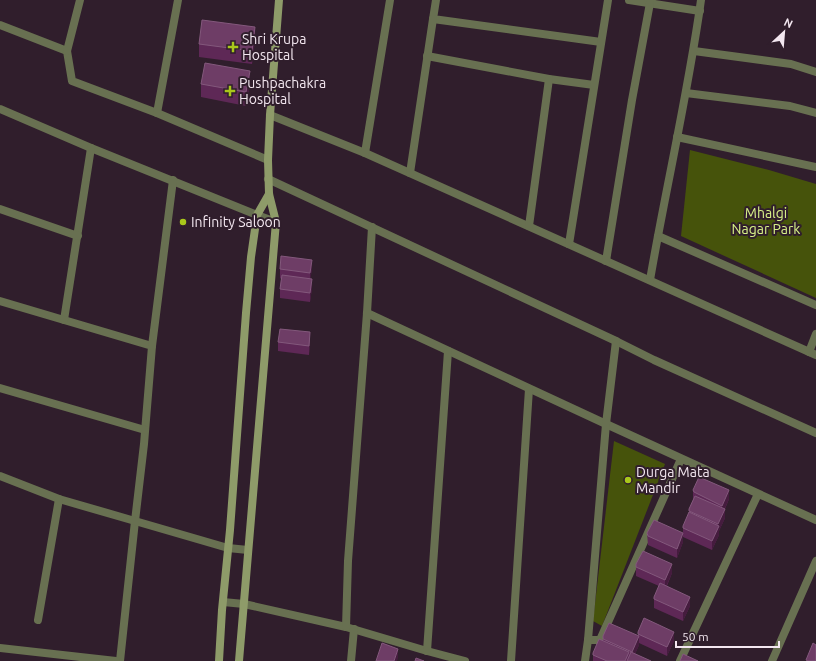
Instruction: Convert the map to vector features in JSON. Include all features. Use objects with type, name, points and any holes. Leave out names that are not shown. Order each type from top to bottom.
[{"type":"main road","points":[[239,661],[276,222],[269,194],[268,160],[279,0]]},
{"type":"main road","points":[[219,661],[251,257],[258,216],[269,194]]},
{"type":"street","points":[[80,0],[67,51],[72,81],[157,113],[268,160]]},
{"type":"street","points":[[157,113],[178,0]]},
{"type":"street","points":[[364,152],[390,0]]},
{"type":"street","points":[[410,173],[436,0]]},
{"type":"street","points":[[569,244],[608,0]]},
{"type":"street","points":[[629,0],[700,11]]},
{"type":"street","points":[[650,280],[694,51],[701,0]]},
{"type":"street","points":[[606,261],[632,100],[650,3]]},
{"type":"street","points":[[433,19],[601,42]]},
{"type":"street","points":[[0,25],[67,51]]},
{"type":"street","points":[[694,51],[791,64],[816,72]]},
{"type":"street","points":[[427,56],[594,86]]},
{"type":"street","points":[[529,226],[549,79]]},
{"type":"street","points":[[686,93],[790,106],[816,113]]},
{"type":"street","points":[[0,109],[258,216],[276,222]]},
{"type":"street","points":[[270,115],[364,152],[813,354],[816,334]]},
{"type":"street","points":[[677,138],[816,167]]},
{"type":"street","points":[[64,320],[92,148]]},
{"type":"street","points":[[268,179],[654,360],[816,433]]},
{"type":"street","points":[[120,661],[145,430],[152,346],[173,180]]},
{"type":"street","points":[[0,209],[78,236]]},
{"type":"street","points":[[351,661],[348,561],[372,227]]},
{"type":"street","points":[[658,236],[816,305]]},
{"type":"street","points":[[0,302],[152,346]]},
{"type":"street","points":[[367,313],[816,520]]},
{"type":"street","points":[[585,661],[606,424],[616,341]]},
{"type":"street","points":[[427,651],[448,351]]},
{"type":"street","points":[[0,388],[145,430]]},
{"type":"street","points":[[511,661],[529,389]]},
{"type":"street","points":[[588,640],[600,640],[681,459]]},
{"type":"street","points":[[0,476],[58,499],[228,548],[248,550]]},
{"type":"street","points":[[680,661],[758,494]]},
{"type":"street","points":[[38,620],[58,499]]},
{"type":"street","points":[[772,661],[816,561]]},
{"type":"street","points":[[223,602],[244,604],[350,628],[465,661]]},
{"type":"street","points":[[0,648],[116,661]]},
{"type":"green space","name":"Mhalgi Nagar Park","points":[[690,150],[769,170],[816,184],[816,298],[681,236]]},
{"type":"green space","points":[[614,441],[665,464],[602,626],[593,621]]},
{"type":"building","points":[[202,20],[255,27],[252,51],[199,44]]},
{"type":"building","points":[[205,63],[250,71],[246,92],[201,84]]},
{"type":"building","points":[[281,256],[312,260],[310,273],[280,269]]},
{"type":"building","points":[[282,275],[312,279],[310,293],[280,289]]},
{"type":"building","points":[[280,329],[310,332],[309,346],[278,342]]},
{"type":"building","points":[[699,477],[729,490],[722,506],[694,492],[693,490]]},
{"type":"building","points":[[695,496],[725,509],[718,524],[689,511]]},
{"type":"building","points":[[689,512],[719,526],[712,541],[683,528]]},
{"type":"building","points":[[654,520],[683,533],[677,549],[648,536],[647,533]]},
{"type":"building","points":[[643,551],[672,564],[665,580],[636,567],[636,564]]},
{"type":"building","points":[[660,583],[690,597],[683,612],[654,599]]},
{"type":"building","points":[[644,618],[674,632],[667,647],[638,634]]},
{"type":"building","points":[[609,623],[639,636],[632,652],[603,639]]},
{"type":"building","points":[[599,639],[629,652],[625,661],[607,661],[593,655]]},
{"type":"building","points":[[382,643],[398,649],[394,661],[376,661]]},
{"type":"building","points":[[813,643],[816,645],[816,661],[808,661],[806,660]]},
{"type":"building","points":[[631,652],[651,661],[627,661]]},
{"type":"building","points":[[683,654],[698,661],[680,661]]},
{"type":"building","points":[[416,658],[424,661],[415,661]]},
{"type":"place","name":"Shri Krupa Hospital","points":[[233,47]]},
{"type":"place","name":"Pushpachakra Hospital","points":[[230,91]]},
{"type":"place","name":"Infinity Saloon","points":[[183,222]]},
{"type":"place","name":"Durga Mata Mandir","points":[[628,480]]}]
